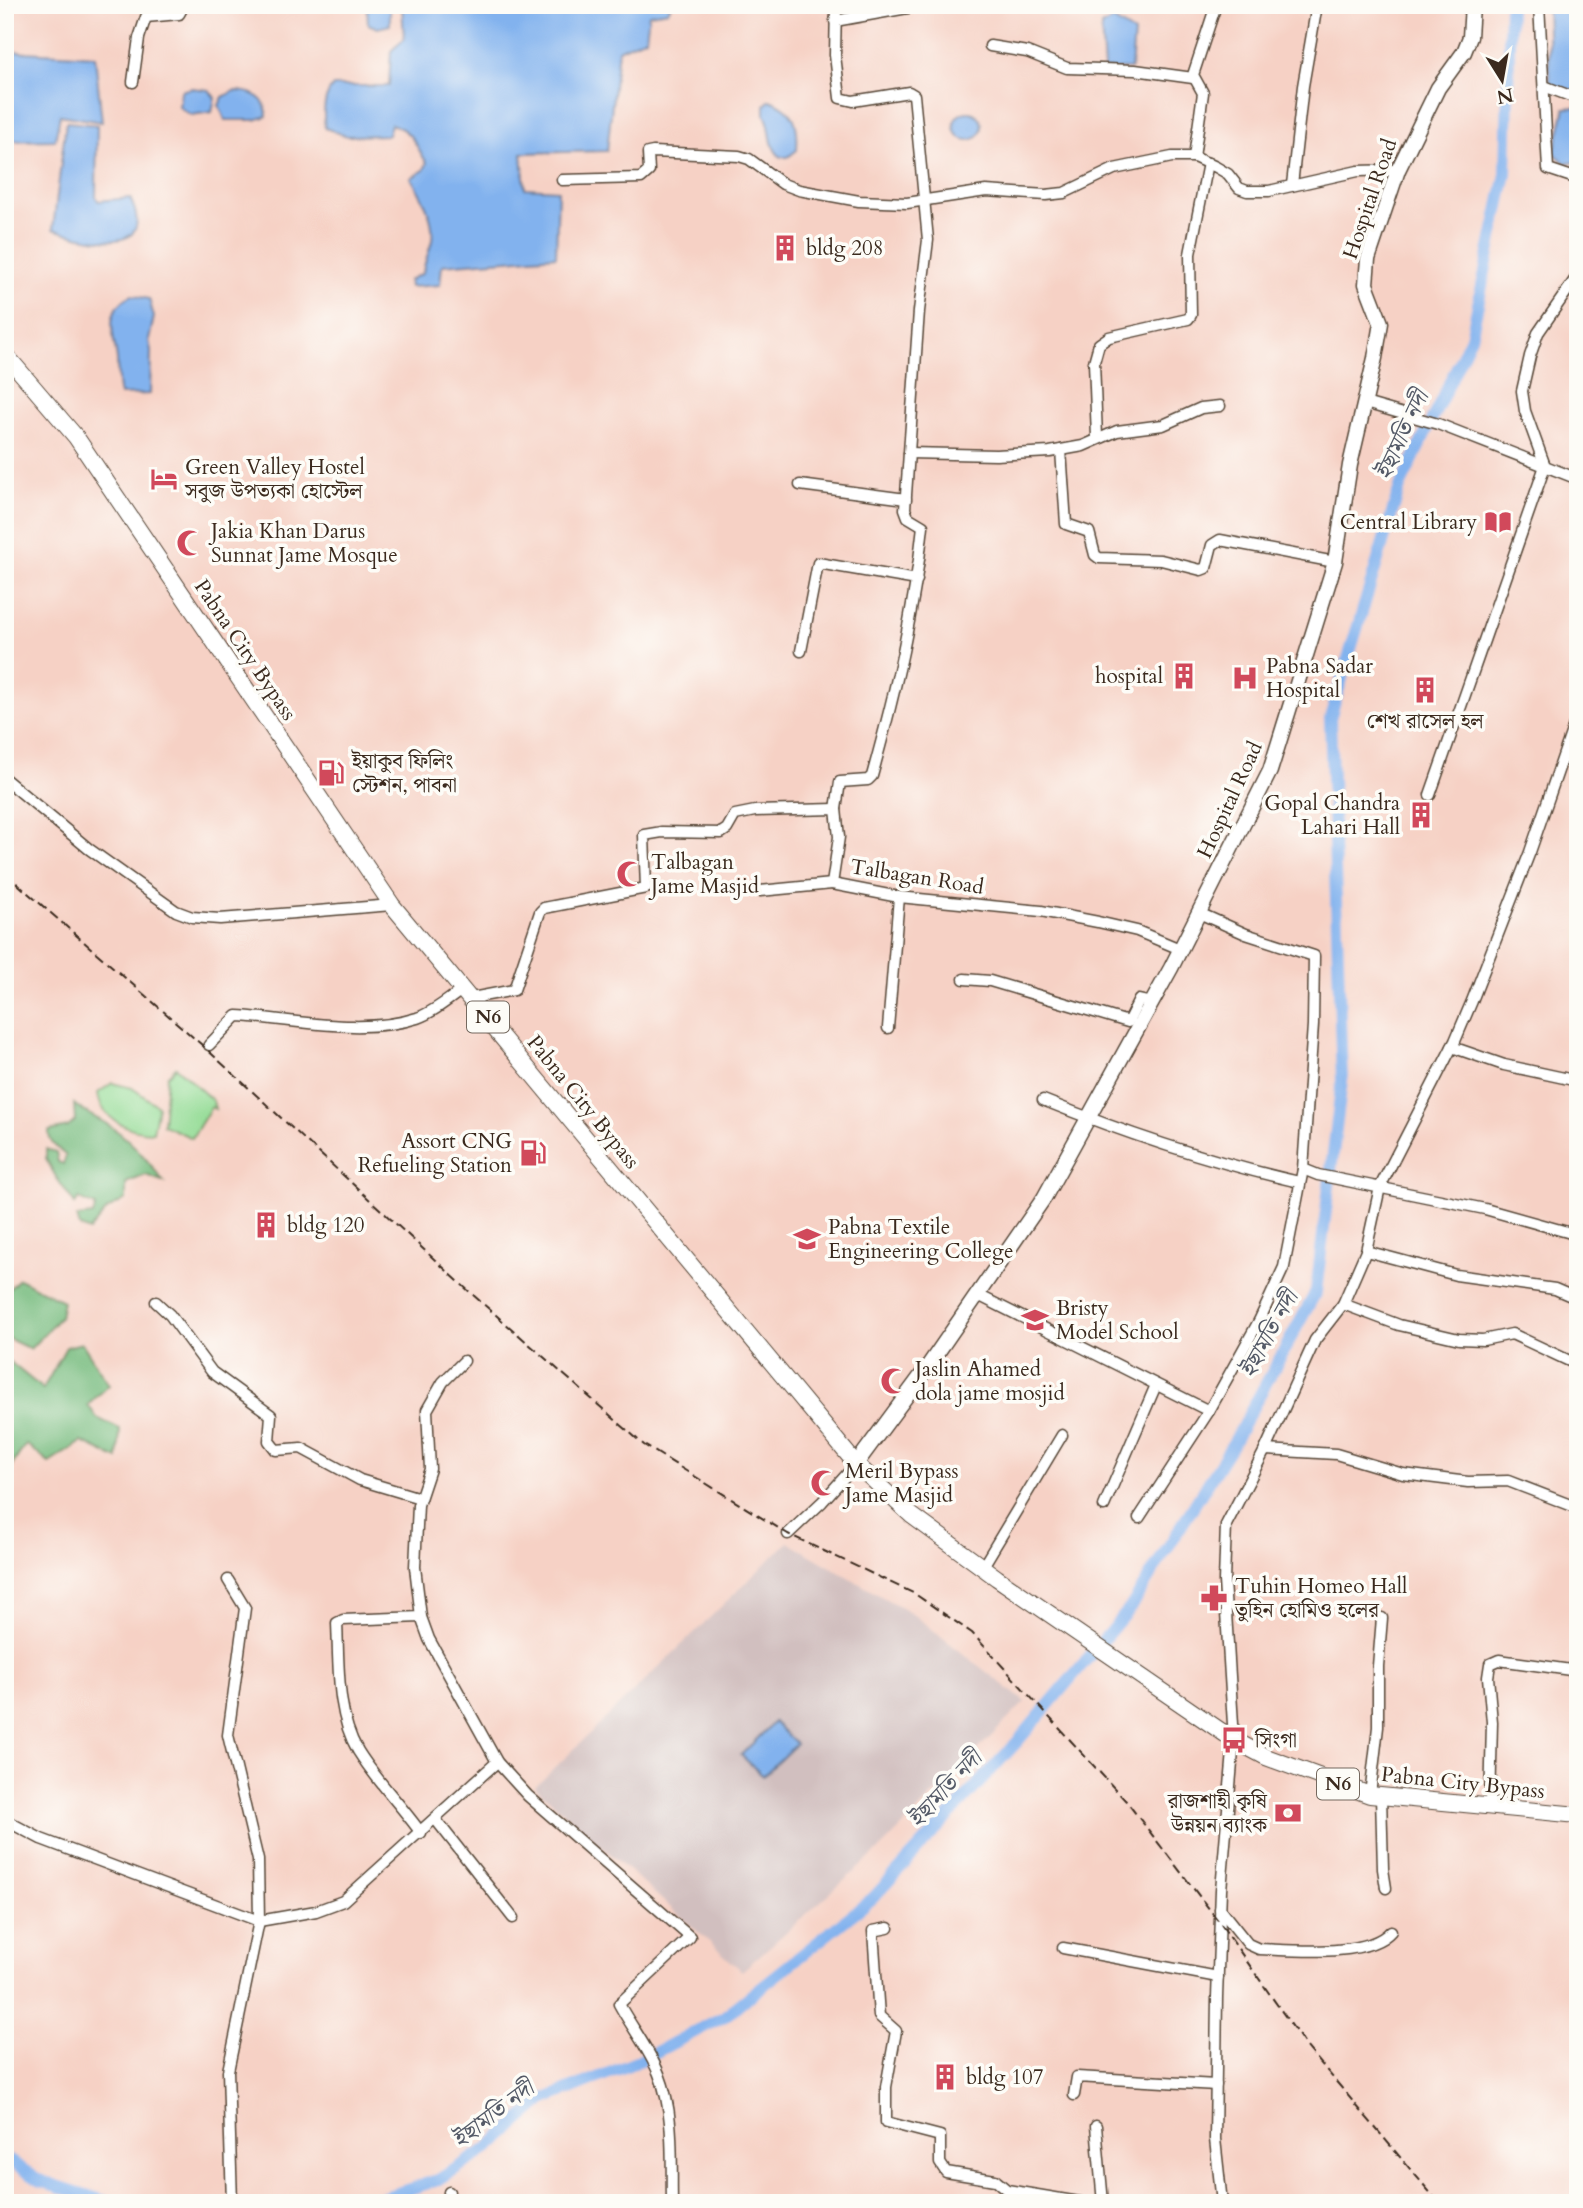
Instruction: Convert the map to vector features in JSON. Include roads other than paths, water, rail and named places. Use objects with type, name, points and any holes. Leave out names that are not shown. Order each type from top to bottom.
[{"type":"highway","name":"Pabna City Bypass","points":[[5,354],[76,437],[392,905],[468,993],[603,1161],[856,1464],[911,1515],[982,1568],[1234,1740],[1266,1757],[1376,1796],[1578,1815]]},
{"type":"main road","name":"Hospital Road","points":[[856,1464],[1044,1198],[1152,1003],[1270,771],[1335,562],[1350,465],[1381,323],[1366,284],[1365,272],[1398,170],[1438,88],[1464,52],[1470,37],[1472,5]]},
{"type":"street","points":[[134,82],[139,38],[146,17],[179,14],[184,5]]},
{"type":"street","points":[[209,1045],[237,1016],[298,1023],[399,1021],[431,1011],[468,993],[514,990],[540,912],[544,908],[646,888],[645,834],[721,833],[727,830],[735,815],[745,812],[836,809],[840,782],[868,780],[872,776],[898,683],[917,580],[923,526],[906,514],[906,499],[919,311],[928,240],[914,95],[909,92],[842,99],[835,55],[836,5]]},
{"type":"street","points":[[835,21],[924,5]]},
{"type":"street","points":[[1193,78],[1216,5]]},
{"type":"street","points":[[1292,185],[1303,86],[1317,5]]},
{"type":"street","points":[[1539,5],[1548,169],[1578,180]]},
{"type":"street","points":[[990,46],[1027,52],[1067,68],[1135,71],[1193,78],[1203,93],[1194,157]]},
{"type":"street","points":[[1544,86],[1578,99]]},
{"type":"street","points":[[562,180],[641,178],[649,171],[648,153],[653,152],[739,156],[749,159],[783,184],[799,190],[859,201],[925,202],[986,191],[1046,195],[1064,192],[1114,169],[1143,160],[1194,157],[1228,174],[1239,188],[1247,191],[1269,191],[1358,171],[1398,170]]},
{"type":"street","points":[[1097,437],[1094,362],[1099,344],[1109,337],[1188,319],[1191,315],[1191,254],[1208,163]]},
{"type":"street","points":[[1430,795],[1545,466],[1525,411],[1522,391],[1538,333],[1578,275]]},
{"type":"street","points":[[1365,403],[1438,424],[1578,479]]},
{"type":"street","points":[[909,453],[996,455],[1061,450],[1083,446],[1097,437],[1163,425],[1201,408],[1220,406]]},
{"type":"street","points":[[1061,450],[1066,524],[1089,532],[1095,555],[1099,558],[1161,560],[1201,570],[1206,568],[1212,545],[1220,540],[1299,552],[1335,562]]},
{"type":"street","points":[[800,485],[906,499]]},
{"type":"street","points":[[801,651],[818,563],[917,580]]},
{"type":"street","points":[[1578,637],[1578,644]]},
{"type":"street","points":[[1222,2203],[1215,2139],[1217,1977],[1234,1740],[1224,1533],[1230,1515],[1265,1450],[1315,1340],[1343,1304],[1366,1251],[1380,1187],[1452,1047],[1530,852],[1578,713]]},
{"type":"street","points":[[5,779],[89,849],[176,911],[192,918],[220,919],[392,905]]},
{"type":"street","name":"Talbagan Road","points":[[836,809],[839,837],[832,884],[900,897],[1041,911],[1137,931],[1180,949]]},
{"type":"street","points":[[760,891],[832,884]]},
{"type":"street","points":[[888,1028],[900,897]]},
{"type":"street","points":[[1139,1518],[1209,1411],[1284,1267],[1303,1169],[1314,1012],[1314,956],[1246,934],[1199,913]]},
{"type":"street","points":[[964,979],[990,981],[1128,1022],[1139,1000],[1152,1003]]},
{"type":"street","points":[[1452,1047],[1504,1065],[1578,1081]]},
{"type":"street","points":[[1043,1100],[1117,1131],[1234,1168],[1299,1182]]},
{"type":"street","points":[[1303,1169],[1318,1175],[1485,1209],[1578,1236]]},
{"type":"street","points":[[1366,1251],[1456,1275],[1555,1289],[1578,1299]]},
{"type":"street","points":[[978,1295],[1209,1411]]},
{"type":"street","points":[[156,1302],[170,1315],[212,1372],[271,1415],[269,1441],[276,1450],[301,1448],[360,1480],[420,1498]]},
{"type":"street","points":[[1343,1304],[1399,1325],[1459,1339],[1482,1340],[1512,1334],[1578,1365]]},
{"type":"street","points":[[464,1361],[443,1382],[427,1410],[430,1469],[420,1498],[415,1567],[421,1617],[445,1671],[497,1762],[528,1796],[690,1937],[620,2004],[656,2067],[670,2124],[672,2203]]},
{"type":"street","points":[[1104,1506],[1156,1385]]},
{"type":"street","points":[[982,1568],[1062,1436]]},
{"type":"street","points":[[1265,1450],[1336,1454],[1404,1474],[1468,1482],[1508,1481],[1578,1508]]},
{"type":"street","points":[[788,1534],[816,1509],[856,1464]]},
{"type":"street","points":[[228,1580],[245,1608],[228,1735],[258,1860],[259,1921],[228,2071],[232,2203]]},
{"type":"street","points":[[421,1617],[343,1620],[337,1623],[341,1691],[352,1737],[364,1760],[421,1833]]},
{"type":"street","points":[[1382,1618],[1378,1666],[1376,1796],[1386,1888]]},
{"type":"street","points":[[1490,1807],[1490,1664],[1499,1660],[1578,1671]]},
{"type":"street","points":[[5,1820],[41,1839],[259,1921],[316,1911],[343,1901],[436,1820],[497,1762]]},
{"type":"street","points":[[436,1820],[513,1918]]},
{"type":"street","points":[[1220,1909],[1248,1944],[1259,1949],[1361,1947],[1381,1942],[1391,1931]]},
{"type":"street","points":[[888,1928],[873,1931],[879,2016],[896,2031],[887,2087],[886,2122],[940,2136],[940,2163],[946,2172],[995,2180],[1007,2190],[1084,2203]]},
{"type":"street","points":[[1063,1948],[1217,1977]]},
{"type":"street","points":[[1074,2095],[1077,2077],[1216,2085]]},
{"type":"street","points":[[1096,2126],[1103,2203]]},
{"type":"water","points":[[367,5],[390,5],[390,25],[378,28],[368,24]]},
{"type":"water","points":[[402,5],[671,5],[668,11],[649,14],[646,38],[618,50],[607,151],[522,153],[525,188],[558,190],[556,256],[442,265],[440,285],[410,287],[409,280],[423,273],[432,240],[430,216],[411,178],[424,170],[427,163],[413,139],[398,127],[391,124],[388,135],[347,136],[325,128],[324,117],[324,106],[333,86],[389,86],[391,51],[404,39]]},
{"type":"water","points":[[1547,5],[1578,5],[1578,93],[1550,85]]},
{"type":"water","points":[[1113,20],[1134,33],[1131,69],[1104,69],[1101,26]]},
{"type":"water","points":[[5,51],[95,56],[102,122],[60,115],[55,140],[5,141]]},
{"type":"water","points":[[191,88],[209,90],[215,98],[212,112],[191,115],[179,107],[181,91]]},
{"type":"water","points":[[234,91],[257,96],[264,104],[267,116],[255,120],[225,120],[219,105],[223,97]]},
{"type":"water","points":[[770,100],[785,108],[794,118],[797,150],[788,157],[781,157],[772,142],[765,115],[765,105]]},
{"type":"water","points":[[1578,107],[1578,162],[1565,163],[1554,153],[1565,108]]},
{"type":"water","points":[[968,112],[978,116],[982,126],[978,136],[968,140],[958,136],[954,126],[958,116]]},
{"type":"water","points":[[66,122],[97,125],[96,196],[98,201],[130,198],[136,217],[135,230],[127,237],[100,240],[53,229]]},
{"type":"water","points":[[131,295],[149,299],[154,317],[149,340],[150,394],[120,395],[119,391],[112,332],[113,316],[122,302]]},
{"type":"water","points":[[774,1722],[796,1744],[763,1776],[741,1755]]},
{"type":"waterway","name":"ইছামতি নদী","points":[[366,2203],[438,2180],[487,2149],[543,2100],[641,2060],[725,2016],[873,1898],[1018,1741],[1130,1608],[1235,1440],[1316,1292],[1342,1080],[1330,718],[1400,487],[1471,337],[1506,174],[1510,5]]},
{"type":"waterway","name":"ইছামতি নদী","points":[[5,2158],[41,2181],[111,2203]]},
{"type":"railway","points":[[5,873],[202,1045],[472,1294],[644,1445],[788,1534],[915,1594],[972,1633],[1126,1801],[1220,1923],[1306,2046],[1439,2203]]},
{"type":"place","name":"bldg 208","points":[[785,248]]},
{"type":"place","name":"Green Valley Hostel সবুজ উপত্যকা হোস্টেল","points":[[164,479]]},
{"type":"place","name":"Central Library","points":[[1498,522]]},
{"type":"place","name":"Jakia Khan Darus Sunnat Jame Mosque","points":[[190,543]]},
{"type":"place","name":"hospital","points":[[1184,676]]},
{"type":"place","name":"Pabna Sadar Hospital","points":[[1245,678]]},
{"type":"place","name":"শেখ রাসেল হল","points":[[1425,690]]},
{"type":"place","name":"ইয়াকুব ফিলিং স্টেশন, পাবনা","points":[[331,773]]},
{"type":"place","name":"Gopal Chandra Lahari Hall","points":[[1421,815]]},
{"type":"place","name":"Talbagan Jame Masjid","points":[[630,874]]},
{"type":"place","name":"Assort CNG Refueling Station","points":[[533,1153]]},
{"type":"place","name":"bldg 120","points":[[266,1225]]},
{"type":"place","name":"Pabna Textile Engineering College","points":[[807,1239]]},
{"type":"place","name":"Bristy Model School","points":[[1035,1320]]},
{"type":"place","name":"Jaslin Ahamed dola jame mosjid","points":[[894,1381]]},
{"type":"place","name":"Meril Bypass Jame Masjid","points":[[824,1483]]},
{"type":"place","name":"Tuhin Homeo Hall তুহিন হোমিও হলের","points":[[1214,1598]]},
{"type":"place","name":"সিংগা","points":[[1234,1740]]},
{"type":"place","name":"রাজশাহী কৃষি উন্নয়ন ব্যাংক","points":[[1288,1813]]},
{"type":"place","name":"bldg 107","points":[[945,2077]]}]
